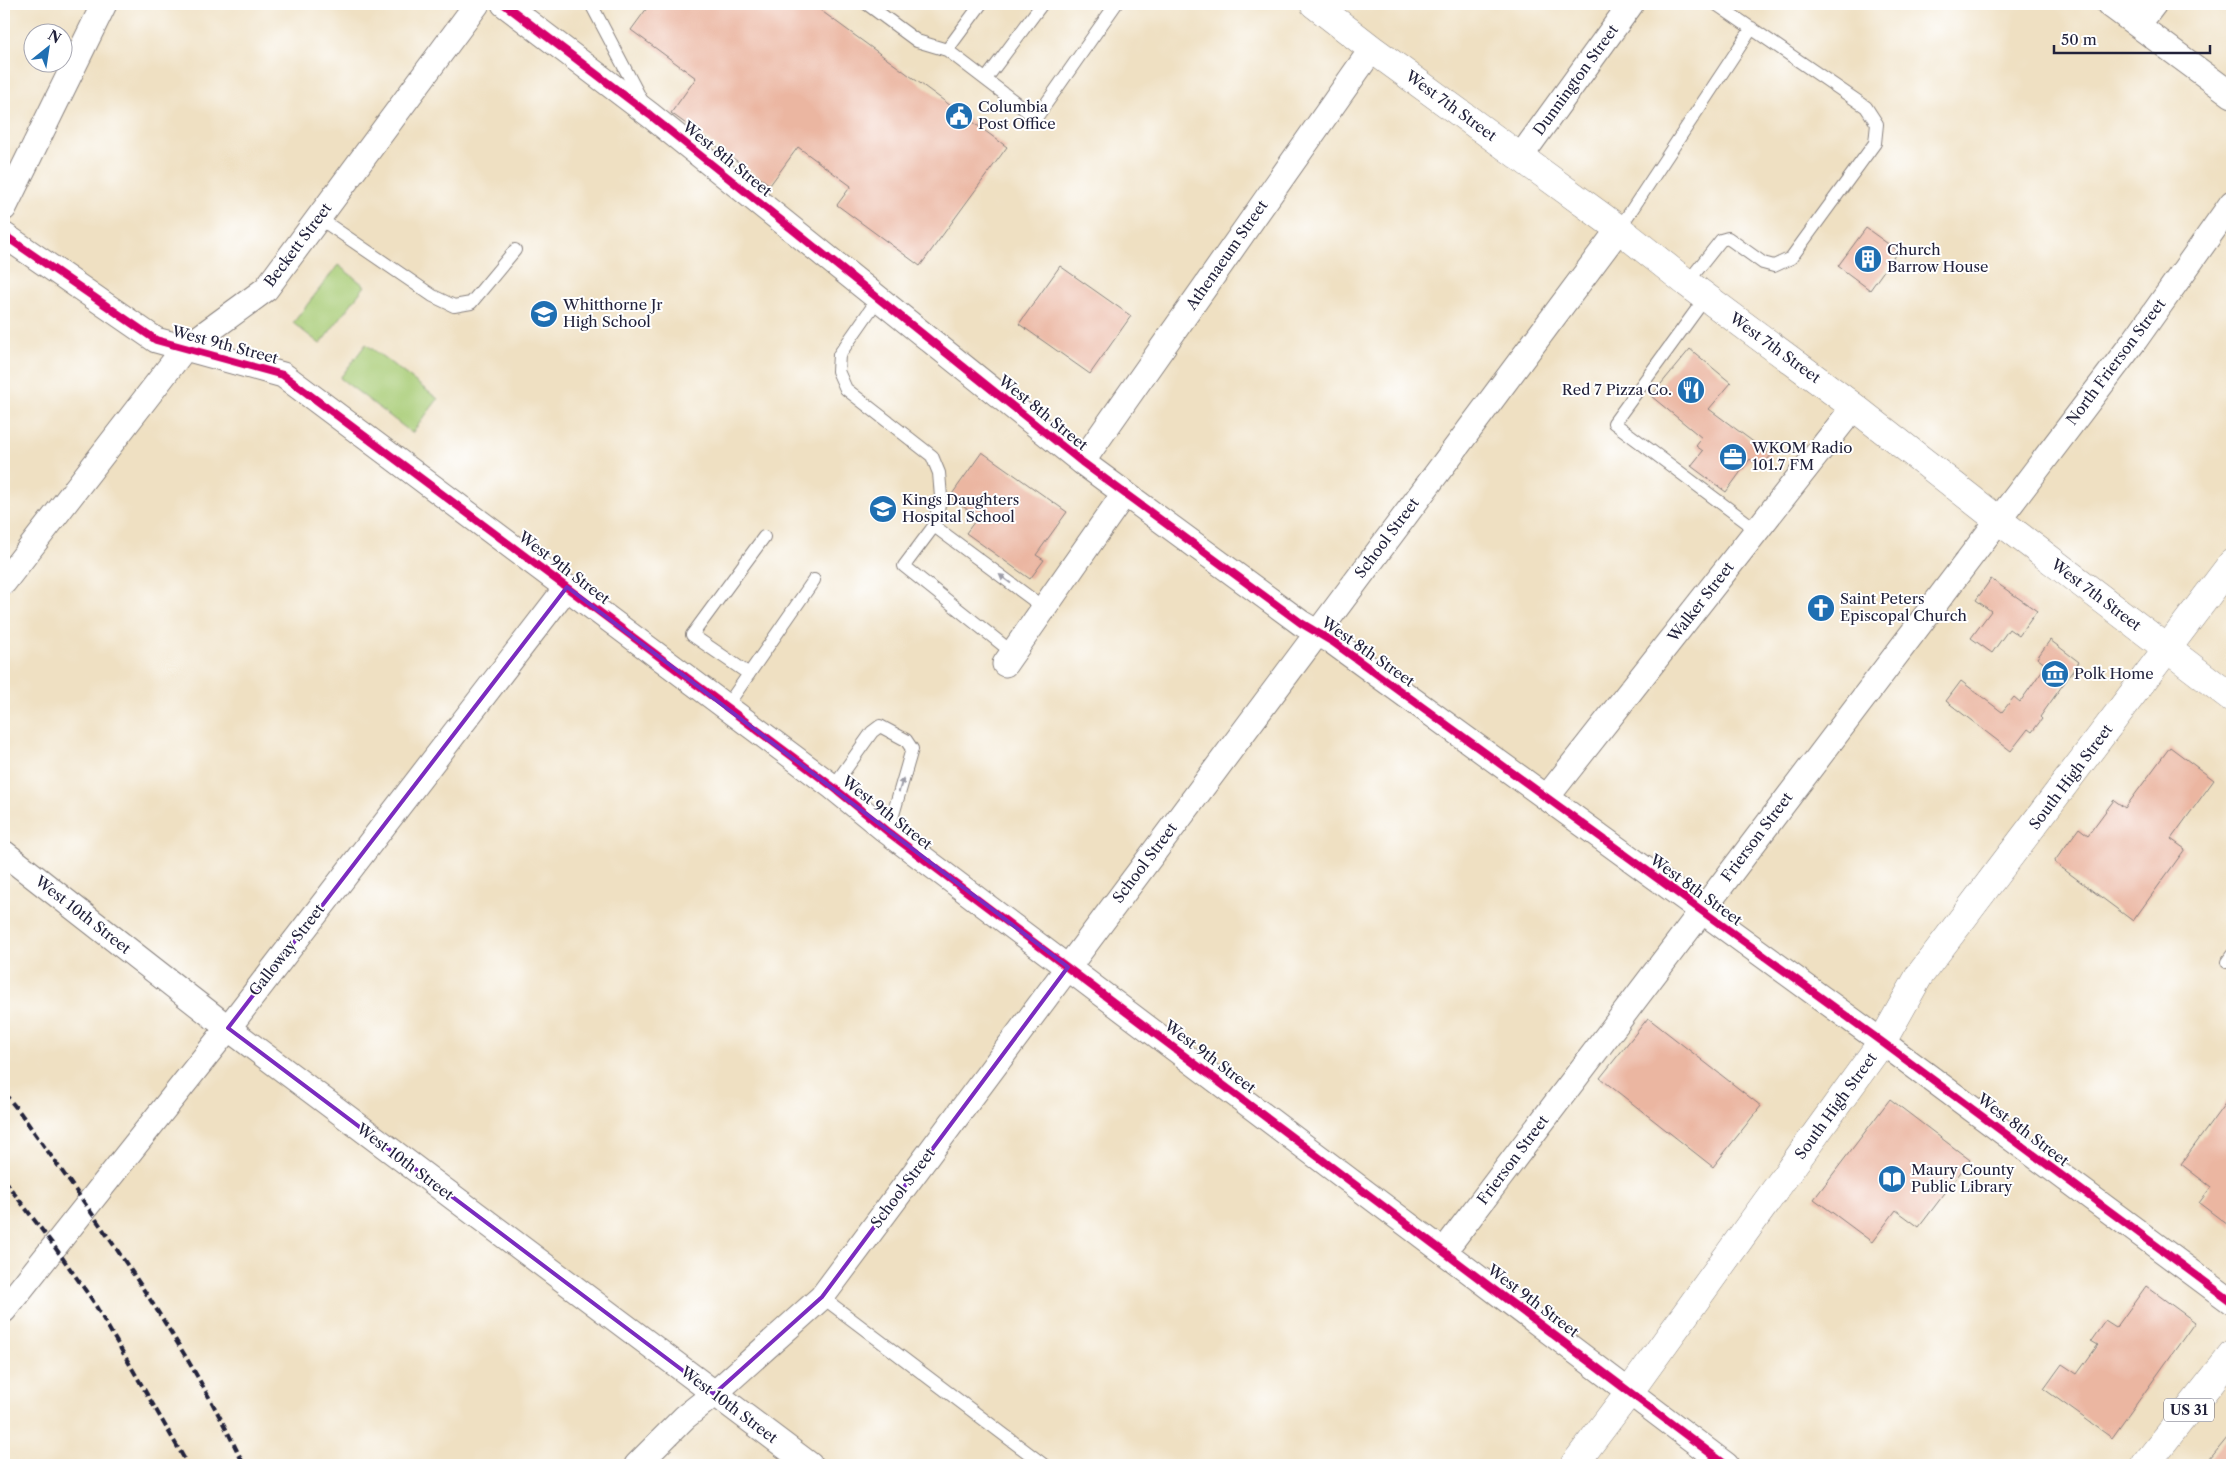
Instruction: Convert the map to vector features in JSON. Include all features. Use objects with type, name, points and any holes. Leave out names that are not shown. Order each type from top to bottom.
[{"type":"main road","name":"West 7th Street","points":[[1314,4],[1372,49],[1619,229],[1696,290],[1854,407],[1997,519],[2232,698]]},
{"type":"main road","name":"South High Street","points":[[1574,1465],[1630,1391],[1882,1042],[1919,976],[2168,650],[2232,563]]},
{"type":"main road","name":"US 31","points":[[2145,1465],[2232,1355]]},
{"type":"main road","name":"US 31","points":[[2165,1465],[2232,1363]]},
{"type":"street","points":[[4,208],[104,4]]},
{"type":"street","name":"Beckett Street","points":[[4,582],[184,349],[266,289],[477,4]]},
{"type":"street","name":"West 8th Street","points":[[504,4],[650,115],[1124,494],[1301,623],[1318,632],[1547,797],[1882,1042],[2232,1302]]},
{"type":"street","name":"Dunnington Street","points":[[1521,156],[1631,4]]},
{"type":"street","points":[[2109,4],[2232,95]]},
{"type":"street","points":[[2138,24],[2154,4]]},
{"type":"street","name":"Athenaeum Street","points":[[1082,462],[1372,49]]},
{"type":"street","name":"North Frierson Street","points":[[1997,519],[2135,340],[2232,203]]},
{"type":"street","name":"School Street","points":[[637,1465],[685,1417],[714,1394],[822,1297],[1619,229]]},
{"type":"street","name":"West 9th Street","points":[[4,235],[156,340],[283,375],[833,787],[888,832],[1444,1250],[1726,1465]]},
{"type":"street","name":"Walker Street","points":[[1547,797],[1854,407]]},
{"type":"street","points":[[1009,659],[1124,494]]},
{"type":"street","name":"Frierson Street","points":[[1444,1250],[1997,519]]},
{"type":"street","name":"Galloway Street","points":[[4,1310],[228,1028],[567,587]]},
{"type":"street","name":"West 10th Street","points":[[4,853],[228,1028],[810,1465]]},
{"type":"lane","points":[[590,4],[650,115]]},
{"type":"lane","points":[[866,4],[917,41],[948,50],[1036,118],[1116,4]]},
{"type":"lane","points":[[948,50],[981,4]]},
{"type":"lane","points":[[986,79],[1042,4]]},
{"type":"lane","points":[[1716,4],[1866,107],[1877,124],[1875,144],[1791,258],[1774,266],[1763,264],[1728,238],[1721,240],[1696,290],[1614,423],[1757,530]]},
{"type":"lane","points":[[1619,229],[1752,28]]},
{"type":"lane","points":[[319,218],[433,296],[454,306],[471,303],[516,250]]},
{"type":"lane","points":[[878,298],[839,355],[838,372],[846,389],[932,456],[940,473],[941,497],[934,526],[904,566],[1009,659]]},
{"type":"lane","points":[[934,526],[1044,608]]},
{"type":"lane","points":[[749,674],[692,635],[764,537]]},
{"type":"lane","points":[[726,707],[814,580]]},
{"type":"lane","points":[[833,787],[872,732],[880,726],[906,740],[912,749],[888,832]]},
{"type":"lane","points":[[822,1297],[1044,1465]]},
{"type":"highlighted area","points":[[567,587],[1068,967],[822,1297],[714,1394],[228,1028]]},
{"type":"green space","points":[[338,265],[365,286],[320,344],[293,323]]},
{"type":"green space","points":[[366,344],[438,399],[412,433],[340,378]]},
{"type":"building","points":[[650,4],[812,4],[1007,147],[920,266],[837,205],[851,186],[798,147],[770,185],[671,113],[696,78],[631,30]]},
{"type":"building","name":"Church Barrow House","points":[[1866,228],[1898,251],[1870,290],[1838,266]]},
{"type":"building","points":[[1060,266],[1131,316],[1090,374],[1019,324]]},
{"type":"building","points":[[1690,349],[1731,383],[1709,409],[1771,455],[1761,468],[1750,459],[1726,492],[1691,466],[1703,451],[1696,446],[1702,438],[1651,396]]},
{"type":"building","points":[[982,452],[1067,512],[1036,555],[1044,560],[1030,579],[966,533],[978,517],[950,497]]},
{"type":"building","points":[[1991,579],[2037,611],[2019,636],[2009,629],[1992,653],[1971,638],[1991,611],[1976,600]]},
{"type":"building","points":[[2050,640],[2079,662],[2040,717],[2042,719],[2032,732],[2028,729],[2011,751],[1946,701],[1961,681],[2002,712],[2014,697],[2020,702],[2046,665],[2037,658]]},
{"type":"building","points":[[2170,747],[2214,780],[2171,839],[2185,849],[2133,921],[2054,862],[2079,828],[2088,835],[2114,800],[2125,808]]},
{"type":"building","points":[[1648,1018],[1761,1106],[1713,1167],[1600,1078]]},
{"type":"building","points":[[2232,1094],[2232,1228],[2199,1203],[2211,1187],[2181,1164]]},
{"type":"building","name":"Maury County Public Library","points":[[1890,1099],[1970,1160],[1919,1227],[1896,1210],[1872,1242],[1814,1199]]},
{"type":"building","points":[[2146,1286],[2195,1322],[2112,1438],[2044,1389],[2062,1364],[2077,1374],[2098,1345],[2091,1341],[2105,1321],[2116,1328]]},
{"type":"building","points":[[2232,1432],[2232,1465],[2205,1465]]},
{"type":"railway","points":[[4,1093],[50,1154],[168,1327],[195,1372],[244,1465]]},
{"type":"railway","points":[[4,1180],[93,1301],[188,1465]]},
{"type":"cycle path","points":[[504,4],[650,115],[1082,462],[1301,623],[1333,642],[1882,1042],[2232,1302]]},
{"type":"cycle path","points":[[4,235],[156,340],[283,375],[833,787],[888,832],[1726,1465]]},
{"type":"place","name":"Columbia Post Office","points":[[959,116]]},
{"type":"place","name":"Church Barrow House","points":[[1868,259]]},
{"type":"place","name":"Whitthorne Jr High School","points":[[544,314]]},
{"type":"place","name":"Red 7 Pizza Co.","points":[[1691,390]]},
{"type":"place","name":"WKOM Radio 101.7 FM","points":[[1733,457]]},
{"type":"place","name":"Kings Daughters Hospital School","points":[[883,509]]},
{"type":"place","name":"Saint Peters Episcopal Church","points":[[1821,608]]},
{"type":"place","name":"Polk Home","points":[[2055,674]]},
{"type":"place","name":"Maury County Public Library","points":[[1892,1179]]}]
